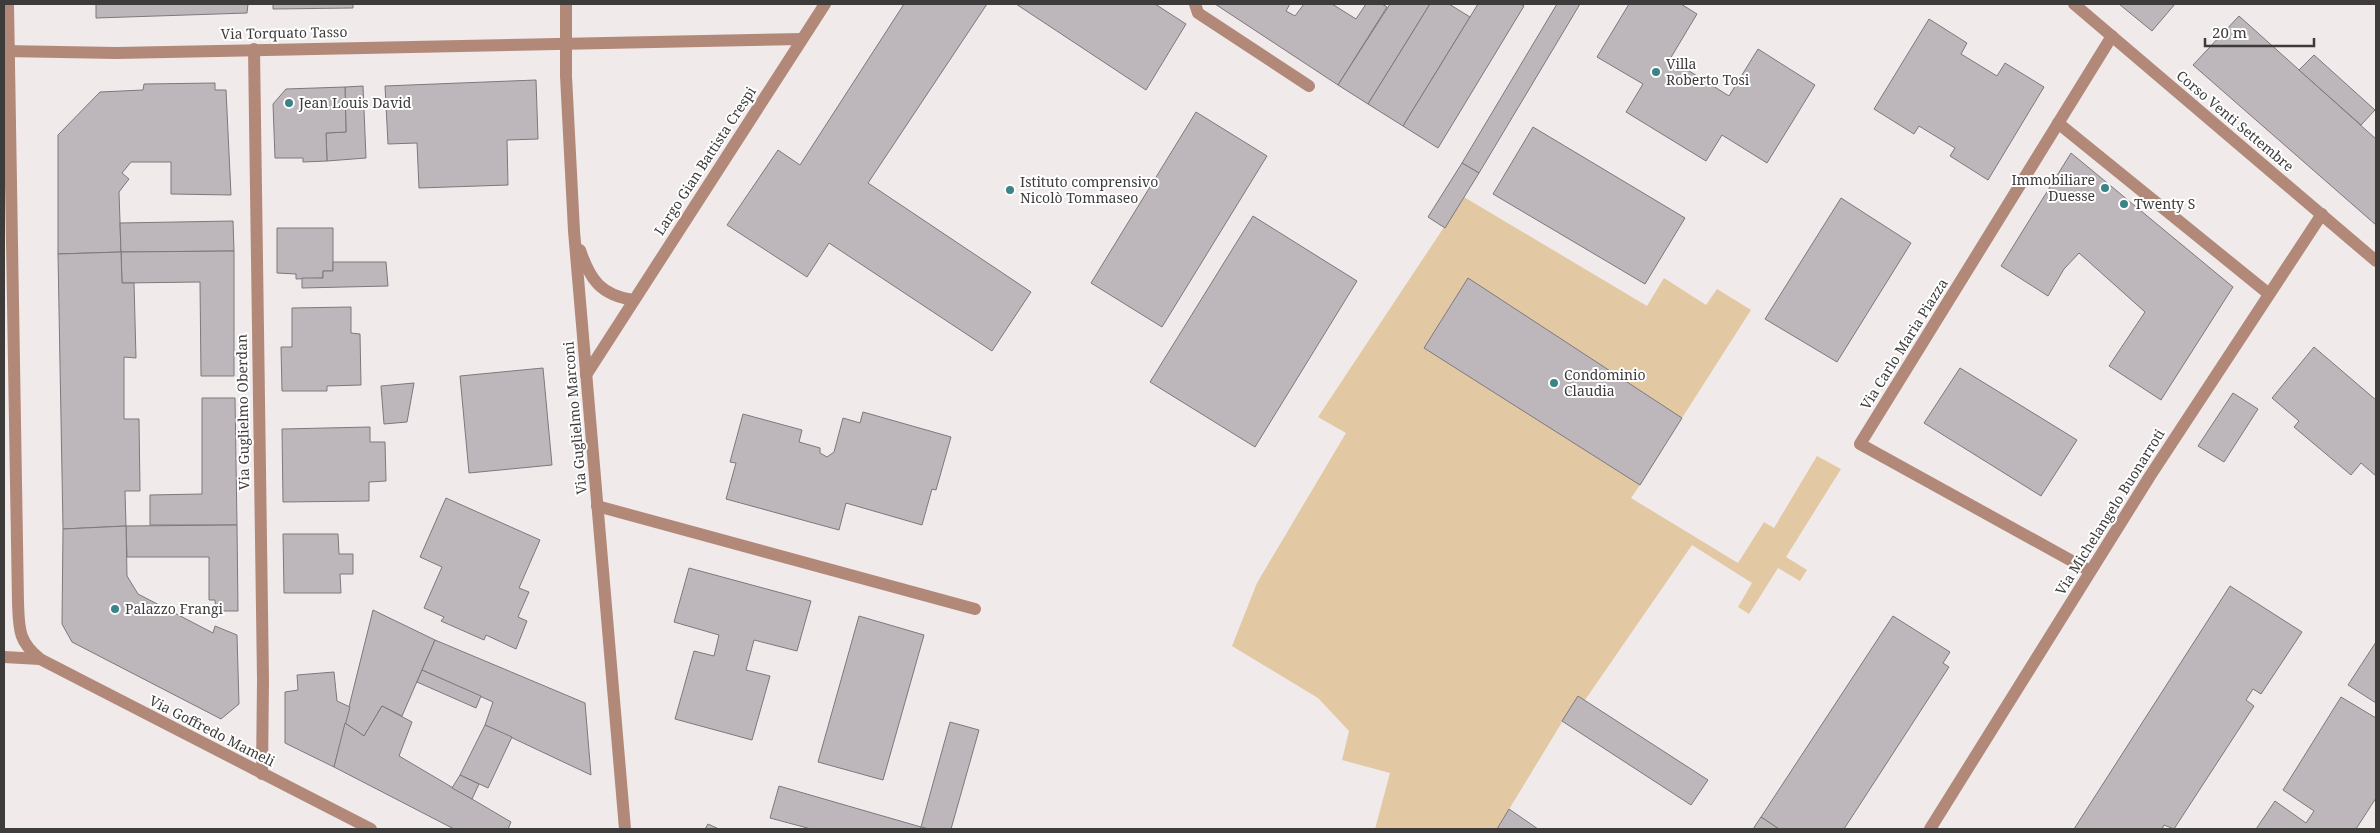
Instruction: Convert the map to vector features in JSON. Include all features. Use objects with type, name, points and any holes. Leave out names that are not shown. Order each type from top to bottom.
[{"type":"street","points":[[8,4],[6,51],[7,208],[19,628],[23,640],[40,659]]},
{"type":"street","name":"Via Guglielmo Marconi","points":[[566,4],[574,231],[625,829]]},
{"type":"street","name":"Largo Gian Battista Crespi","points":[[586,375],[632,300],[825,4]]},
{"type":"street","points":[[1195,4],[1198,13],[1309,86]]},
{"type":"street","name":"Corso Venti Settembre","points":[[2074,4],[2376,261]]},
{"type":"street","name":"Via Carlo Maria Piazza","points":[[2090,571],[1860,444],[2112,36]]},
{"type":"street","points":[[566,42],[802,39]]},
{"type":"street","name":"Via Torquato Tasso","points":[[6,51],[116,53],[566,42]]},
{"type":"street","name":"Via Guglielmo Oberdan","points":[[254,49],[263,680],[262,774]]},
{"type":"street","points":[[2058,123],[2269,294]]},
{"type":"street","name":"Via Michelangelo Buonarroti","points":[[1930,829],[2150,476],[2322,214]]},
{"type":"street","points":[[574,231],[583,259],[596,284],[616,297],[632,300]]},
{"type":"street","points":[[598,506],[975,609]]},
{"type":"street","points":[[4,657],[40,659]]},
{"type":"street","name":"Via Goffredo Mameli","points":[[40,659],[370,829]]},
{"type":"shaded area","points":[[1464,197],[1647,306],[1664,278],[1706,305],[1717,289],[1751,310],[1682,418],[1468,278],[1424,348],[1640,485],[1631,498],[1738,563],[1764,522],[1774,528],[1817,456],[1841,469],[1786,557],[1807,570],[1800,581],[1778,568],[1749,614],[1738,607],[1752,583],[1692,545],[1585,700],[1578,696],[1497,829],[1375,829],[1390,773],[1342,760],[1349,731],[1318,698],[1232,646],[1257,583],[1346,433],[1318,417]]},
{"type":"building","points":[[96,4],[248,4],[247,13],[96,18]]},
{"type":"building","points":[[273,4],[353,4],[353,8],[273,9]]},
{"type":"building","points":[[904,4],[987,4],[868,183],[1031,292],[992,351],[829,243],[807,277],[727,225],[778,150],[800,165]]},
{"type":"building","points":[[1016,4],[1155,4],[1186,24],[1146,90]]},
{"type":"building","points":[[1215,4],[1290,4],[1286,11],[1295,16],[1304,4],[1332,4],[1356,19],[1366,4],[1382,4],[1387,7],[1338,85]]},
{"type":"building","points":[[1390,4],[1430,4],[1368,104],[1338,85]]},
{"type":"building","points":[[1430,4],[1449,4],[1470,17],[1403,126],[1368,104]]},
{"type":"building","points":[[1478,4],[1520,4],[1524,6],[1438,148],[1403,126]]},
{"type":"building","points":[[1557,4],[1580,4],[1479,173],[1462,163]]},
{"type":"building","name":"Villa Roberto Tosi","points":[[1629,4],[1681,4],[1697,14],[1670,59],[1729,96],[1758,49],[1815,85],[1767,163],[1722,135],[1706,161],[1626,112],[1643,84],[1597,57]]},
{"type":"building","points":[[2119,4],[2175,4],[2152,31]]},
{"type":"building","points":[[2239,16],[2376,139],[2376,225],[2193,65]]},
{"type":"building","points":[[1929,19],[1967,43],[1961,54],[1997,76],[2005,63],[2044,87],[1988,180],[1950,156],[1955,148],[1919,126],[1914,134],[1874,109]]},
{"type":"building","points":[[2314,55],[2375,110],[2361,125],[2299,70]]},
{"type":"building","points":[[536,80],[538,139],[507,140],[508,185],[419,188],[417,143],[388,144],[385,86]]},
{"type":"building","points":[[215,83],[215,90],[226,90],[231,195],[171,194],[171,162],[131,162],[122,173],[129,179],[119,192],[121,252],[58,254],[58,135],[100,92],[143,90],[144,84]]},
{"type":"building","points":[[363,86],[366,158],[327,161],[326,133],[346,132],[345,87]]},
{"type":"building","points":[[345,87],[346,132],[326,133],[327,161],[303,162],[303,158],[275,158],[273,104],[286,89]]},
{"type":"building","points":[[1196,112],[1267,156],[1162,327],[1091,283]]},
{"type":"building","points":[[1533,127],[1685,218],[1645,284],[1493,194]]},
{"type":"building","points":[[2071,153],[2233,287],[2161,400],[2109,366],[2145,312],[2079,253],[2064,269],[2048,296],[2001,266]]},
{"type":"building","points":[[1462,163],[1479,173],[1445,228],[1428,217]]},
{"type":"building","points":[[1841,198],[1911,243],[1837,362],[1765,319]]},
{"type":"building","points":[[1253,216],[1357,281],[1255,447],[1150,382]]},
{"type":"building","points":[[233,221],[234,251],[121,252],[120,223]]},
{"type":"building","points":[[277,228],[333,228],[333,271],[323,271],[323,278],[296,279],[296,274],[277,273]]},
{"type":"building","points":[[234,251],[234,376],[201,376],[200,282],[122,283],[121,252]]},
{"type":"building","points":[[121,252],[122,283],[134,283],[136,358],[124,357],[124,419],[139,419],[140,491],[125,491],[126,526],[63,529],[58,254]]},
{"type":"building","points":[[333,262],[386,262],[388,286],[302,288],[302,278],[323,278],[323,271],[333,271]]},
{"type":"building","name":"Condominio Claudia","points":[[1468,278],[1682,418],[1640,485],[1424,348]]},
{"type":"building","points":[[351,307],[351,333],[360,334],[361,385],[327,386],[327,391],[282,391],[281,347],[292,347],[292,308]]},
{"type":"building","points":[[2314,347],[2376,400],[2376,476],[2361,463],[2351,475],[2294,427],[2299,421],[2272,398]]},
{"type":"building","points":[[543,368],[552,465],[469,473],[460,376]]},
{"type":"building","points":[[1960,368],[2077,440],[2041,496],[1924,423]]},
{"type":"building","points":[[414,383],[407,422],[384,424],[381,386]]},
{"type":"building","points":[[2233,393],[2258,409],[2224,462],[2198,446]]},
{"type":"building","points":[[202,398],[235,398],[237,525],[150,525],[150,495],[202,494]]},
{"type":"building","points":[[863,412],[951,437],[936,490],[932,489],[922,525],[846,503],[839,530],[726,499],[736,463],[730,462],[743,414],[802,430],[799,442],[820,448],[820,453],[827,457],[834,452],[843,418],[860,423]]},
{"type":"building","points":[[370,427],[370,442],[385,442],[386,481],[369,482],[369,501],[283,502],[282,429]]},
{"type":"building","points":[[446,498],[540,540],[519,588],[529,592],[518,617],[527,621],[516,649],[486,635],[484,640],[441,621],[444,617],[424,608],[442,567],[420,557]]},
{"type":"building","points":[[237,525],[238,611],[216,611],[215,600],[209,600],[209,557],[127,557],[126,526]]},
{"type":"building","name":"Palazzo Frangi","points":[[126,526],[127,576],[138,594],[213,633],[215,626],[237,635],[239,704],[221,719],[72,642],[62,624],[63,529]]},
{"type":"building","points":[[283,534],[338,534],[339,554],[353,554],[353,574],[340,574],[341,593],[284,593]]},
{"type":"building","points":[[689,568],[811,601],[797,651],[754,640],[746,670],[770,676],[752,740],[675,719],[694,651],[714,656],[719,635],[674,622]]},
{"type":"building","points":[[2230,586],[2302,632],[2261,694],[2253,689],[2246,700],[2254,706],[2174,829],[2164,825],[2162,829],[2074,829]]},
{"type":"building","points":[[373,610],[435,640],[402,716],[382,706],[364,736],[345,723]]},
{"type":"building","points":[[859,616],[924,635],[883,780],[818,762]]},
{"type":"building","points":[[1893,616],[1950,652],[1943,663],[1949,667],[1844,829],[1779,829],[1761,817]]},
{"type":"building","points":[[435,640],[585,703],[591,775],[485,725],[493,702],[422,670]]},
{"type":"building","points":[[2376,642],[2376,703],[2348,685]]},
{"type":"building","points":[[422,670],[481,696],[476,708],[417,682]]},
{"type":"building","points":[[334,672],[337,701],[350,707],[334,767],[285,743],[285,692],[298,690],[297,675]]},
{"type":"building","points":[[1578,696],[1708,780],[1691,805],[1562,721]]},
{"type":"building","points":[[2341,697],[2376,718],[2376,798],[2356,829],[2256,829],[2275,801],[2306,823],[2314,811],[2283,790]]},
{"type":"building","points":[[382,706],[412,722],[399,756],[511,822],[508,829],[454,829],[334,767],[345,723],[364,736]]},
{"type":"building","points":[[950,722],[979,730],[951,829],[929,829],[921,827]]},
{"type":"building","points":[[485,725],[512,737],[488,788],[460,775]]},
{"type":"building","points":[[460,775],[479,784],[472,799],[452,788]]},
{"type":"building","points":[[779,786],[921,827],[920,829],[811,829],[770,818]]},
{"type":"building","points":[[1509,809],[1538,829],[1497,829]]},
{"type":"building","points":[[1761,817],[1779,829],[1753,829]]},
{"type":"building","points":[[708,824],[719,829],[705,829]]},
{"type":"place","name":"Villa Roberto Tosi","points":[[1656,72]]},
{"type":"place","name":"Jean Louis David","points":[[289,103]]},
{"type":"place","name":"Immobiliare Duesse","points":[[2105,188]]},
{"type":"place","name":"Istituto comprensivo Nicolò Tommaseo","points":[[1010,190]]},
{"type":"place","name":"Twenty S","points":[[2124,204]]},
{"type":"place","name":"Condominio Claudia","points":[[1554,383]]},
{"type":"place","name":"Palazzo Frangi","points":[[115,609]]}]
